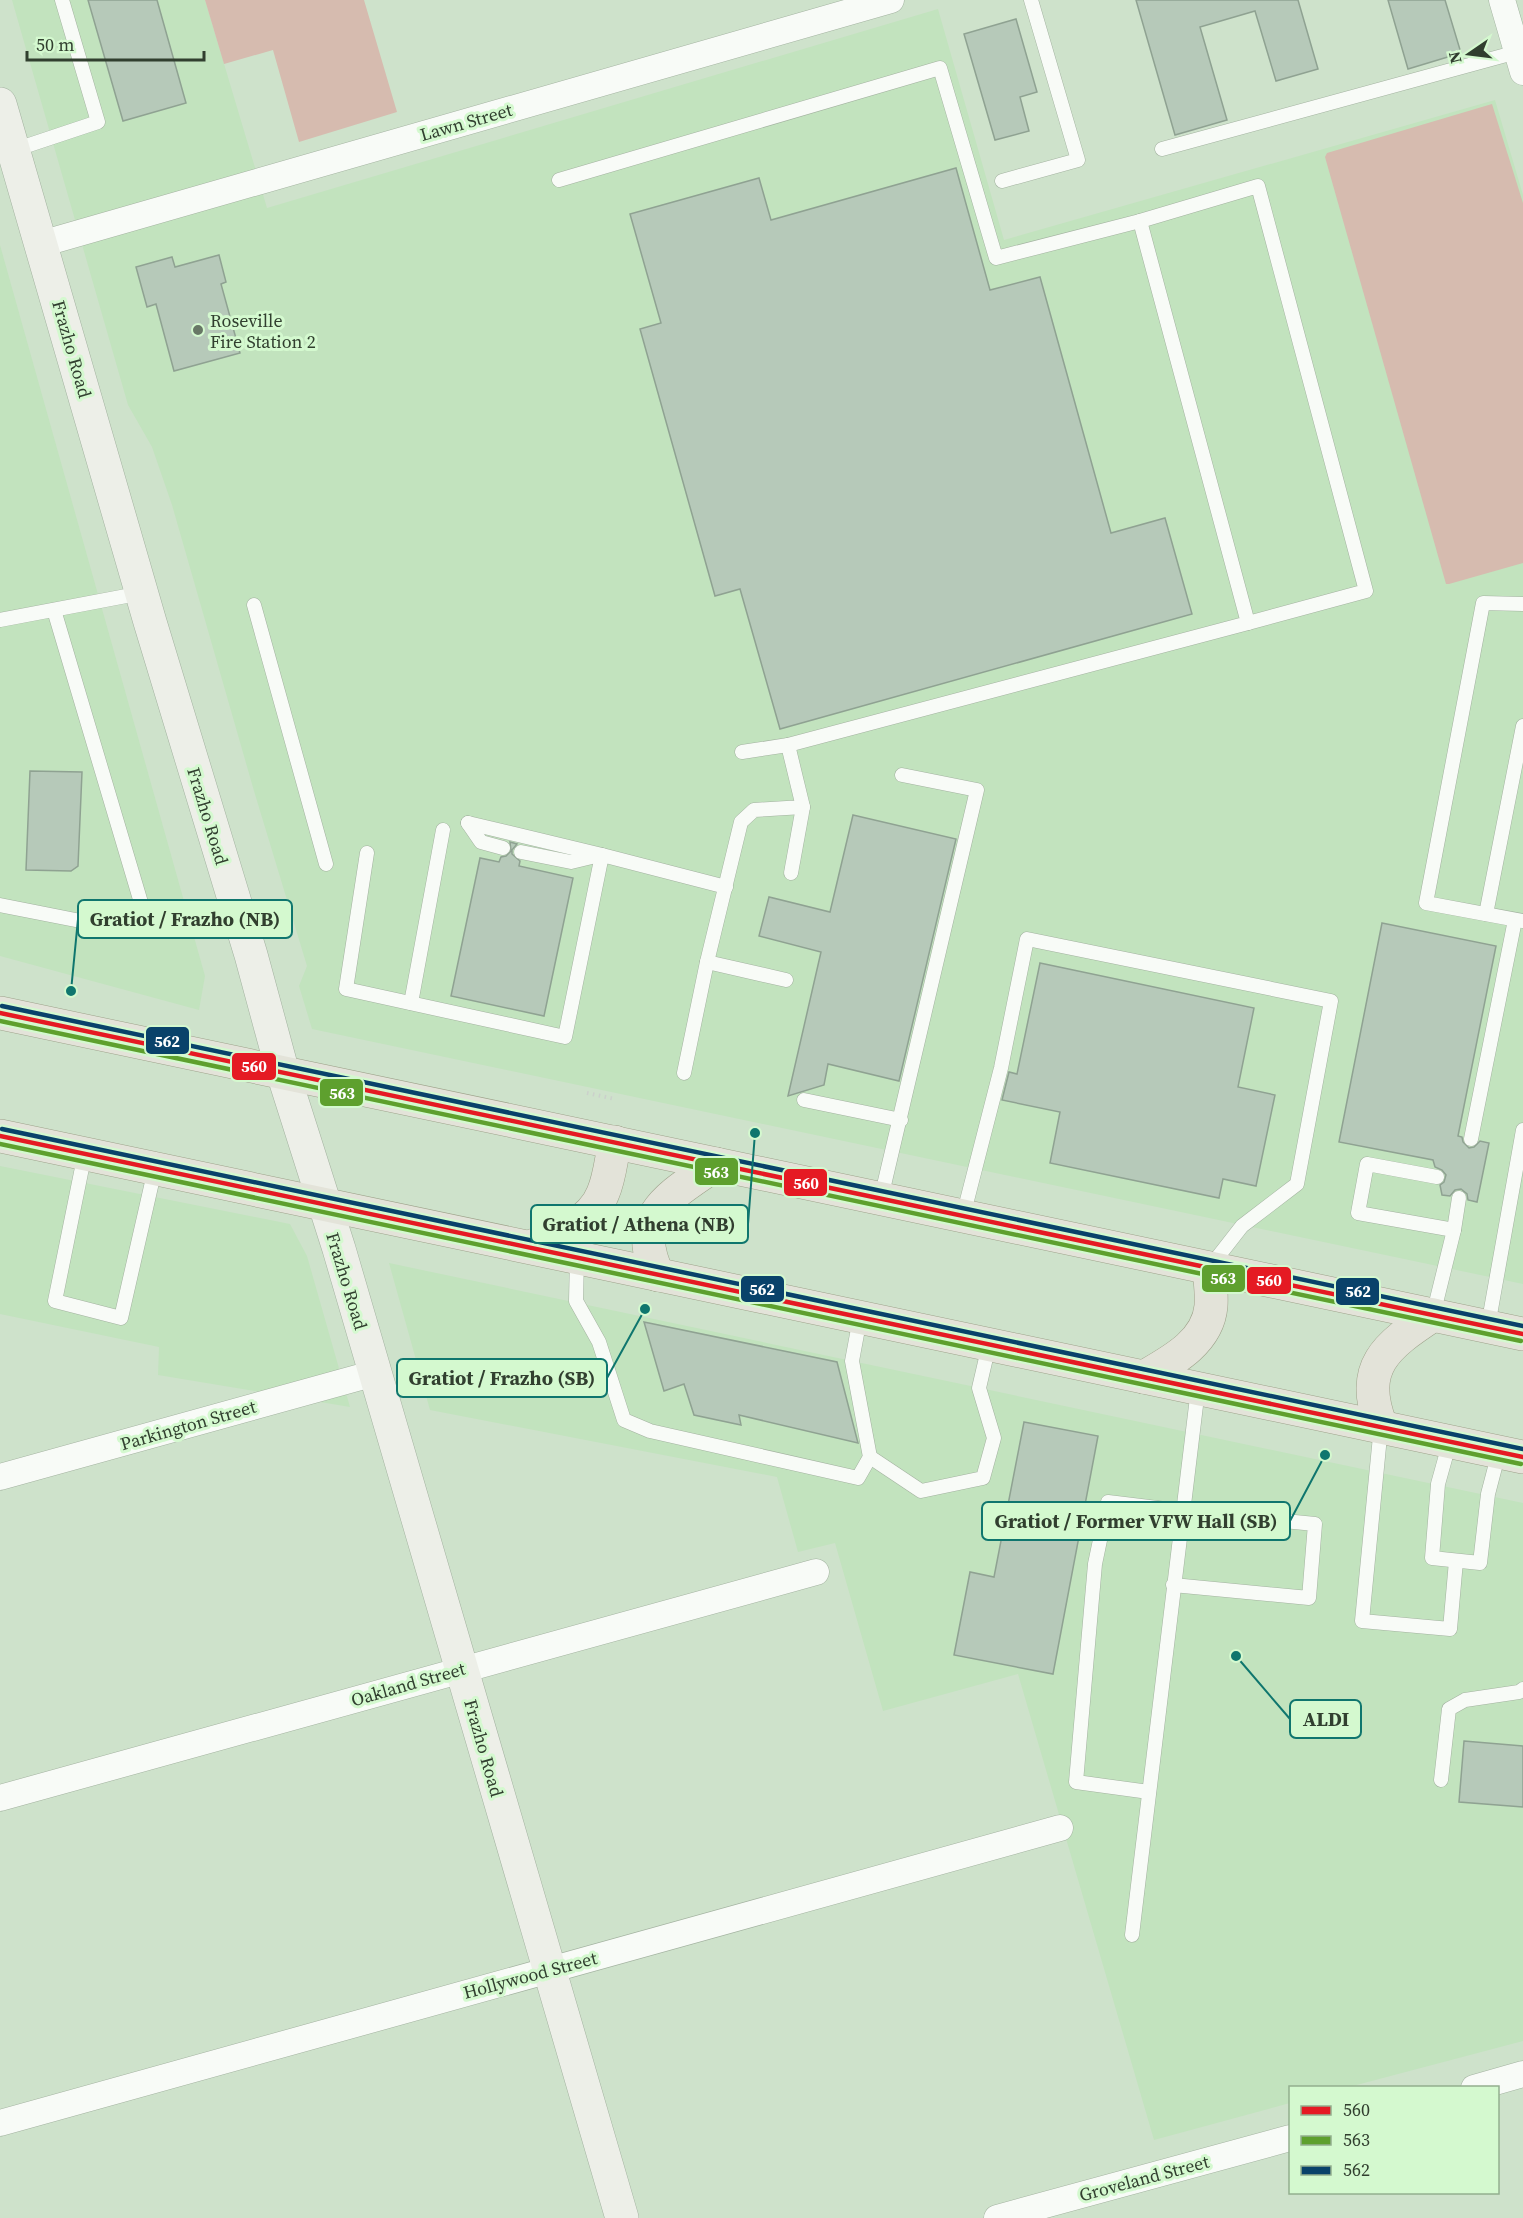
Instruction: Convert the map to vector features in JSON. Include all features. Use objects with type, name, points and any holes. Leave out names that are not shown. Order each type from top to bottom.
[{"type":"main road","points":[[0,1013],[1523,1334]]},
{"type":"main road","points":[[0,1136],[1511,1454]]},
{"type":"main road","points":[[530,1247],[560,1235],[593,1209],[602,1196],[607,1181],[615,1142]]},
{"type":"main road","points":[[658,1275],[650,1260],[647,1245],[648,1232],[653,1219],[662,1205],[676,1192],[716,1164]]},
{"type":"main road","points":[[1144,1377],[1178,1357],[1191,1345],[1207,1322],[1211,1306],[1209,1268]]},
{"type":"main road","points":[[1381,1426],[1372,1394],[1373,1378],[1380,1361],[1391,1346],[1433,1315]]},
{"type":"street","name":"Lawn Street","points":[[41,244],[891,0]]},
{"type":"street","points":[[1502,0],[1520,62]]},
{"type":"street","name":"Frazho Road","points":[[0,104],[216,846],[251,955],[283,1073],[339,1249],[622,2218]]},
{"type":"street","name":"Parkington Street","points":[[0,1477],[375,1373]]},
{"type":"street","name":"Oakland Street","points":[[0,1798],[816,1572]]},
{"type":"street","name":"Hollywood Street","points":[[0,2123],[1060,1828]]},
{"type":"street","points":[[1481,2086],[1523,2074]]},
{"type":"street","name":"Groveland Street","points":[[997,2218],[1289,2138]]},
{"type":"lane","points":[[14,150],[98,122],[62,0]]},
{"type":"lane","points":[[1002,182],[1078,160],[1031,0]]},
{"type":"lane","points":[[1162,149],[1520,62]]},
{"type":"lane","points":[[559,180],[940,68],[996,258],[1140,221],[1258,186],[1366,591],[788,745],[742,752]]},
{"type":"lane","points":[[1140,221],[1248,623]]},
{"type":"lane","points":[[0,620],[142,593]]},
{"type":"lane","points":[[1471,1139],[1519,920],[1426,903],[1483,603],[1523,604]]},
{"type":"lane","points":[[254,605],[326,864]]},
{"type":"lane","points":[[0,905],[116,928],[141,929],[142,906],[54,610]]},
{"type":"lane","points":[[1486,914],[1523,726]]},
{"type":"lane","points":[[788,745],[803,807],[791,873]]},
{"type":"lane","points":[[881,1198],[977,790],[902,775]]},
{"type":"lane","points":[[684,1074],[707,962],[741,822],[754,810],[803,807]]},
{"type":"lane","points":[[503,848],[481,842],[468,823],[726,886]]},
{"type":"lane","points":[[411,1003],[443,830]]},
{"type":"lane","points":[[521,852],[572,862],[602,855]]},
{"type":"lane","points":[[367,853],[346,989],[565,1037],[602,855]]},
{"type":"lane","points":[[963,1216],[1001,1068],[1027,939],[1330,1001],[1297,1184],[1242,1226],[1209,1268]]},
{"type":"lane","points":[[707,962],[786,980]]},
{"type":"lane","points":[[804,1100],[901,1120]]},
{"type":"lane","points":[[1488,1326],[1523,1130]]},
{"type":"lane","points":[[85,1154],[55,1301],[122,1318],[155,1168]]},
{"type":"lane","points":[[1437,1177],[1367,1164],[1358,1213],[1454,1230]]},
{"type":"lane","points":[[1433,1315],[1454,1230],[1459,1198]]},
{"type":"lane","points":[[577,1258],[576,1301],[599,1342],[624,1420],[651,1431],[858,1478],[870,1457],[852,1361],[860,1318]]},
{"type":"lane","points":[[870,1457],[921,1491],[983,1478],[994,1438],[979,1388],[989,1345]]},
{"type":"lane","points":[[1132,1935],[1198,1389]]},
{"type":"lane","points":[[1381,1426],[1362,1621],[1450,1629],[1456,1561]]},
{"type":"lane","points":[[1450,1441],[1438,1484],[1432,1558],[1480,1563],[1488,1494],[1511,1454]]},
{"type":"lane","points":[[1149,1792],[1076,1782],[1095,1564],[1108,1502],[1315,1524],[1309,1598],[1173,1585]]},
{"type":"lane","points":[[1441,1780],[1449,1709],[1465,1700],[1519,1692],[1523,1689]]},
{"type":"path","points":[[587,1093],[615,1099]]},
{"type":"shaded area","points":[[12,0],[205,0],[267,208],[938,9],[1004,240],[1495,100],[1523,195],[1523,1284],[312,1029],[299,986],[307,966],[172,505],[152,447],[128,405]]},
{"type":"shaded area","points":[[205,0],[364,0],[397,112],[299,142],[273,50],[224,64]]},
{"type":"shaded area","points":[[1492,104],[1523,203],[1523,563],[1446,584],[1325,157],[1327,153]]},
{"type":"shaded area","points":[[0,245],[205,976],[199,1010],[0,956]]},
{"type":"shaded area","points":[[0,1166],[290,1224],[307,1256],[350,1407],[158,1375],[159,1347],[0,1314]]},
{"type":"shaded area","points":[[389,1263],[1523,1503],[1523,2041],[1353,2086],[1289,2086],[1289,2103],[1154,2140],[1018,1674],[883,1711],[835,1543],[798,1552],[777,1477],[430,1410]]},
{"type":"building","points":[[88,0],[157,0],[186,103],[123,121]]},
{"type":"building","points":[[1136,0],[1298,0],[1318,69],[1276,81],[1255,11],[1200,27],[1227,120],[1175,135]]},
{"type":"building","points":[[1388,0],[1445,0],[1461,53],[1408,69]]},
{"type":"building","points":[[1016,19],[1037,92],[1020,97],[1029,131],[995,140],[964,34]]},
{"type":"building","points":[[956,168],[990,290],[1040,277],[1111,533],[1165,518],[1192,614],[780,729],[740,589],[715,596],[640,329],[661,323],[630,214],[759,178],[771,220]]},
{"type":"building","name":"Roseville Fire Station 2","points":[[219,255],[226,282],[221,284],[240,353],[174,371],[156,304],[147,307],[136,267],[172,257],[175,267]]},
{"type":"building","points":[[30,771],[82,772],[78,866],[71,871],[26,870]]},
{"type":"building","points":[[853,815],[956,839],[899,1081],[828,1064],[824,1085],[788,1096],[821,952],[759,936],[769,897],[830,912]]},
{"type":"building","points":[[510,842],[517,844],[512,854],[520,861],[519,866],[573,878],[544,1016],[451,996],[480,858],[499,862],[501,857],[511,851]]},
{"type":"building","points":[[1382,923],[1496,946],[1458,1136],[1462,1137],[1463,1142],[1469,1148],[1474,1147],[1480,1141],[1489,1143],[1477,1202],[1468,1200],[1467,1194],[1461,1189],[1455,1190],[1450,1196],[1442,1195],[1440,1185],[1444,1182],[1446,1175],[1435,1167],[1433,1160],[1339,1142]]},
{"type":"building","points":[[1040,963],[1254,1008],[1238,1087],[1275,1095],[1256,1186],[1223,1179],[1219,1198],[1050,1163],[1060,1112],[1002,1100],[1009,1072],[1017,1074]]},
{"type":"building","points":[[644,1322],[837,1362],[858,1443],[739,1415],[741,1425],[694,1415],[684,1384],[664,1391]]},
{"type":"building","points":[[1024,1422],[1098,1436],[1053,1674],[954,1655],[970,1572],[994,1577]]},
{"type":"building","points":[[1464,1741],[1523,1746],[1523,1807],[1459,1802]]},
{"type":"transit line","name":"562","points":[[2,1006],[1523,1326]]},
{"type":"transit line","name":"560","points":[[0,1013],[1523,1334]]},
{"type":"transit line","name":"563","points":[[0,1021],[1521,1341]]},
{"type":"transit line","name":"562","points":[[2,1129],[1523,1449]]},
{"type":"transit line","name":"560","points":[[0,1136],[1523,1457]]},
{"type":"transit line","name":"563","points":[[0,1144],[1521,1464]]},
{"type":"place","name":"Roseville Fire Station 2","points":[[198,330]]},
{"type":"place","name":"Gratiot / Frazho (NB)","points":[[71,991]]},
{"type":"place","name":"Gratiot / Athena (NB)","points":[[755,1133]]},
{"type":"place","name":"Gratiot / Frazho (SB)","points":[[645,1309]]},
{"type":"place","name":"Gratiot / Former VFW Hall (SB)","points":[[1325,1455]]},
{"type":"place","name":"ALDI","points":[[1236,1656]]}]
